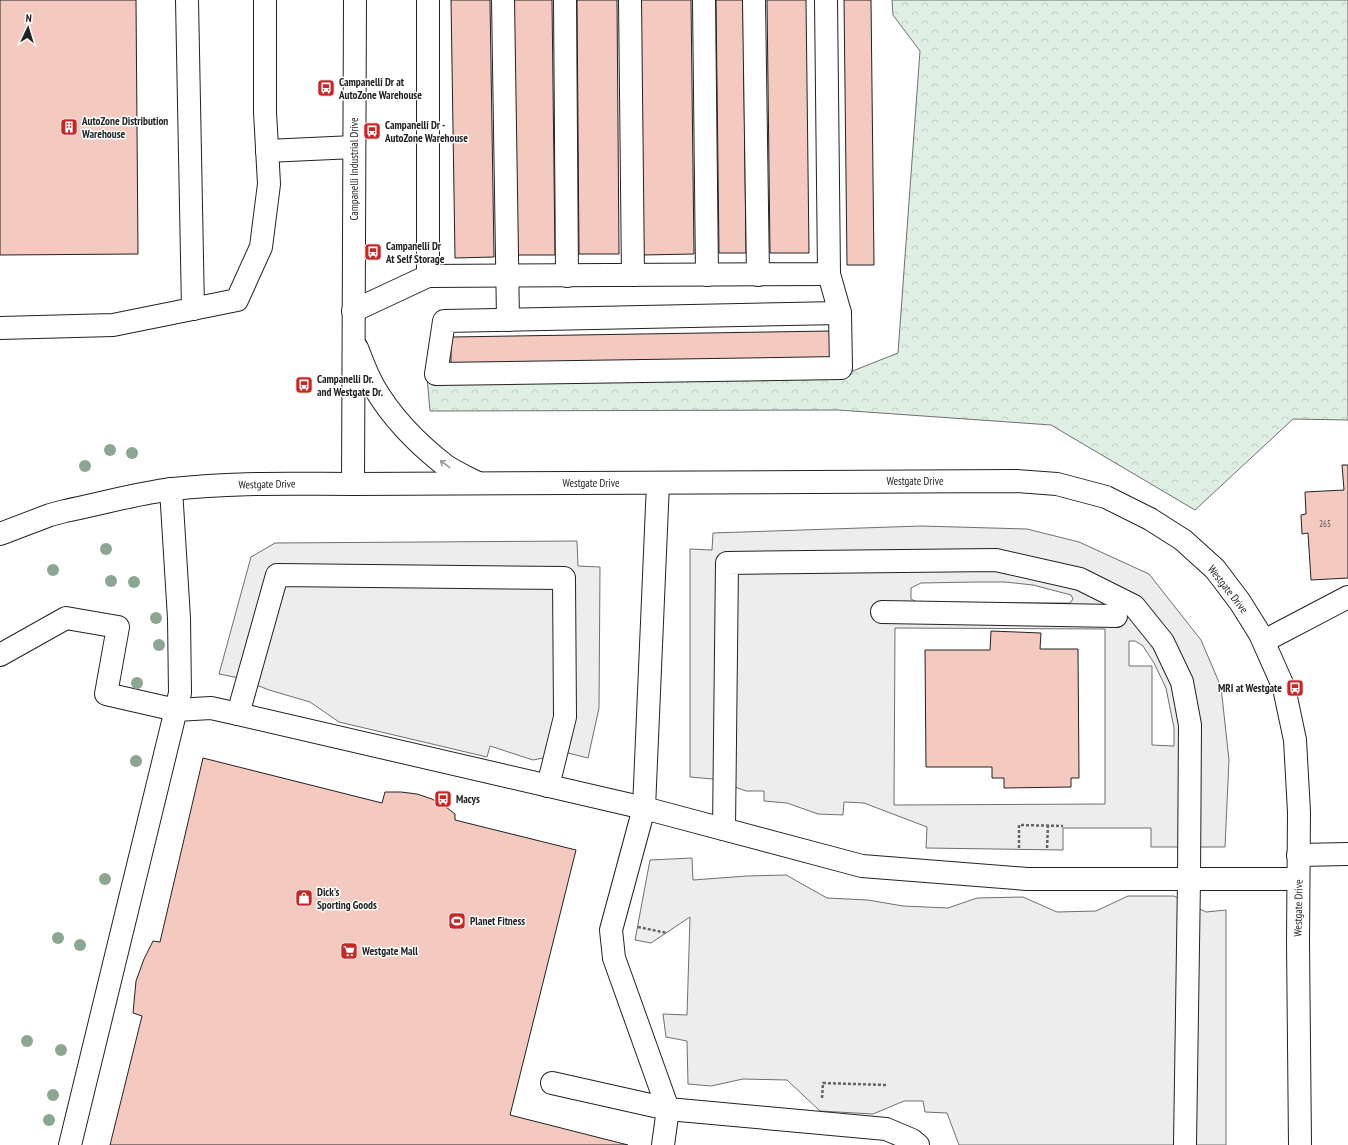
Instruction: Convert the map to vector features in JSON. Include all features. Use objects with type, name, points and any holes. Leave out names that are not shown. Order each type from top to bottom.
[{"type":"street","points":[[187,0],[193,309]]},
{"type":"street","points":[[0,328],[113,325],[237,300],[261,247],[269,184],[265,112],[264,0]]},
{"type":"street","name":"Campanelli Industrial Drive","points":[[353,484],[355,0]]},
{"type":"street","points":[[428,0],[428,276]]},
{"type":"street","points":[[503,0],[508,320]]},
{"type":"street","points":[[565,0],[567,276]]},
{"type":"street","points":[[630,0],[633,275]]},
{"type":"street","points":[[704,0],[707,275]]},
{"type":"street","points":[[754,0],[758,275]]},
{"type":"street","points":[[826,0],[828,274],[840,313],[841,368],[436,374],[444,321],[840,313]]},
{"type":"street","points":[[267,150],[354,147]]},
{"type":"street","points":[[353,311],[428,276],[828,274]]},
{"type":"street","name":"Campanelli Industrial Drive","points":[[353,337],[364,367],[374,388],[392,413],[423,447],[448,467],[479,483]]},
{"type":"street","name":"Westgate Drive","points":[[0,534],[50,515],[171,489],[215,485],[271,483],[353,484],[1016,481],[1057,484],[1106,497],[1150,519],[1183,540],[1215,569],[1240,602],[1264,641],[1284,688],[1295,740],[1299,812],[1298,942],[1300,1145]]},
{"type":"street","points":[[658,483],[644,808],[611,930],[614,958],[668,1109],[663,1145]]},
{"type":"street","points":[[70,1145],[180,693],[179,618],[171,489]]},
{"type":"street","points":[[724,829],[727,563],[996,560],[1080,579],[1134,606],[1163,642],[1182,682],[1190,725],[1190,880],[1184,1145]]},
{"type":"street","points":[[238,714],[277,575],[564,578],[564,717],[548,786]]},
{"type":"street","points":[[1264,641],[1348,597]]},
{"type":"street","points":[[882,612],[1116,616]]},
{"type":"street","points":[[0,655],[66,618],[118,627],[106,694],[176,710],[211,708],[238,714],[644,808],[862,866],[1028,880],[1298,879]]},
{"type":"street","points":[[1298,855],[1348,854]]},
{"type":"street","points":[[552,1083],[668,1109],[886,1129],[912,1140],[918,1145]]},
{"type":"path","points":[[1019,848],[1019,825],[1063,826]]},
{"type":"path","points":[[1047,848],[1048,825]]},
{"type":"path","points":[[633,926],[667,933]]},
{"type":"path","points":[[822,1103],[823,1083],[886,1085]]},
{"type":"green space","points":[[892,0],[1348,0],[1348,420],[1293,419],[1195,510],[1051,425],[838,410],[430,411],[427,377],[845,374],[898,353],[920,51],[893,15]]},
{"type":"shaded area","points":[[921,526],[1027,529],[1079,542],[1149,574],[1201,640],[1221,687],[1229,760],[1225,847],[1151,847],[1151,828],[1063,828],[1063,850],[926,848],[927,827],[864,803],[844,802],[843,815],[818,814],[787,803],[764,801],[764,791],[746,791],[713,779],[690,777],[690,549],[712,550],[713,533]],"holes":[[[1005,582],[1033,585],[1071,595],[1073,599],[1070,603],[919,603],[911,599],[911,588],[921,583]],[[895,628],[1105,629],[1105,804],[894,805]],[[1129,641],[1135,641],[1143,646],[1154,663],[1166,688],[1174,728],[1174,746],[1152,745],[1152,666],[1129,666]]]},
{"type":"shaded area","points":[[577,541],[578,566],[600,567],[599,708],[588,758],[568,753],[533,760],[490,746],[487,757],[339,722],[310,702],[269,690],[239,678],[219,674],[251,557],[275,543]]},
{"type":"shaded area","points":[[692,858],[693,880],[786,875],[827,898],[868,900],[903,906],[948,908],[977,898],[1023,897],[1057,912],[1096,911],[1128,896],[1174,896],[1206,912],[1226,910],[1226,1145],[959,1145],[947,1113],[925,1112],[923,1101],[904,1101],[873,1114],[820,1111],[787,1080],[743,1079],[711,1086],[688,1084],[687,1041],[666,1037],[663,1014],[687,1015],[690,917],[651,943],[635,940],[650,860]]},
{"type":"building","name":"AutoZone Distribution Warehouse","points":[[0,0],[136,0],[138,254],[0,255]]},
{"type":"building","points":[[451,0],[490,0],[494,257],[455,258]]},
{"type":"building","points":[[514,0],[552,0],[555,255],[517,255]]},
{"type":"building","points":[[577,0],[617,0],[619,254],[579,254]]},
{"type":"building","points":[[640,0],[691,0],[694,254],[643,255]]},
{"type":"building","points":[[716,0],[743,0],[746,253],[719,253]]},
{"type":"building","points":[[767,0],[806,0],[809,253],[770,253]]},
{"type":"building","points":[[844,0],[871,0],[874,265],[847,265]]},
{"type":"building","points":[[831,331],[832,359],[451,365],[451,337]]},
{"type":"building","points":[[1342,465],[1348,465],[1348,578],[1311,580],[1308,533],[1302,534],[1301,515],[1306,514],[1305,492],[1344,490]]},
{"type":"building","points":[[991,631],[1041,633],[1040,649],[1078,649],[1079,778],[1071,778],[1071,787],[1004,788],[1004,778],[992,778],[992,767],[926,767],[925,650],[990,650]]},
{"type":"building","name":"Westgate Mall","points":[[203,758],[382,803],[385,792],[417,794],[432,799],[446,807],[455,814],[455,820],[576,850],[510,1115],[628,1145],[110,1145],[142,1016],[133,1013],[136,981],[144,959],[153,941],[160,942]]},
{"type":"place","name":"Campanelli Dr at AutoZone Warehouse","points":[[326,88]]},
{"type":"place","name":"AutoZone Distribution Warehouse","points":[[69,127]]},
{"type":"place","name":"Campanelli Dr - AutoZone Warehouse","points":[[372,131]]},
{"type":"place","name":"Campanelli Dr At Self Storage","points":[[373,252]]},
{"type":"place","name":"Campanelli Dr. and Westgate Dr.","points":[[304,385]]},
{"type":"place","name":"MRI at Westgate","points":[[1295,688]]},
{"type":"place","name":"Macys","points":[[443,799]]},
{"type":"place","name":"Dick's Sporting Goods","points":[[304,898]]},
{"type":"place","name":"Planet Fitness","points":[[457,921]]},
{"type":"place","name":"Westgate Mall","points":[[349,951]]}]
